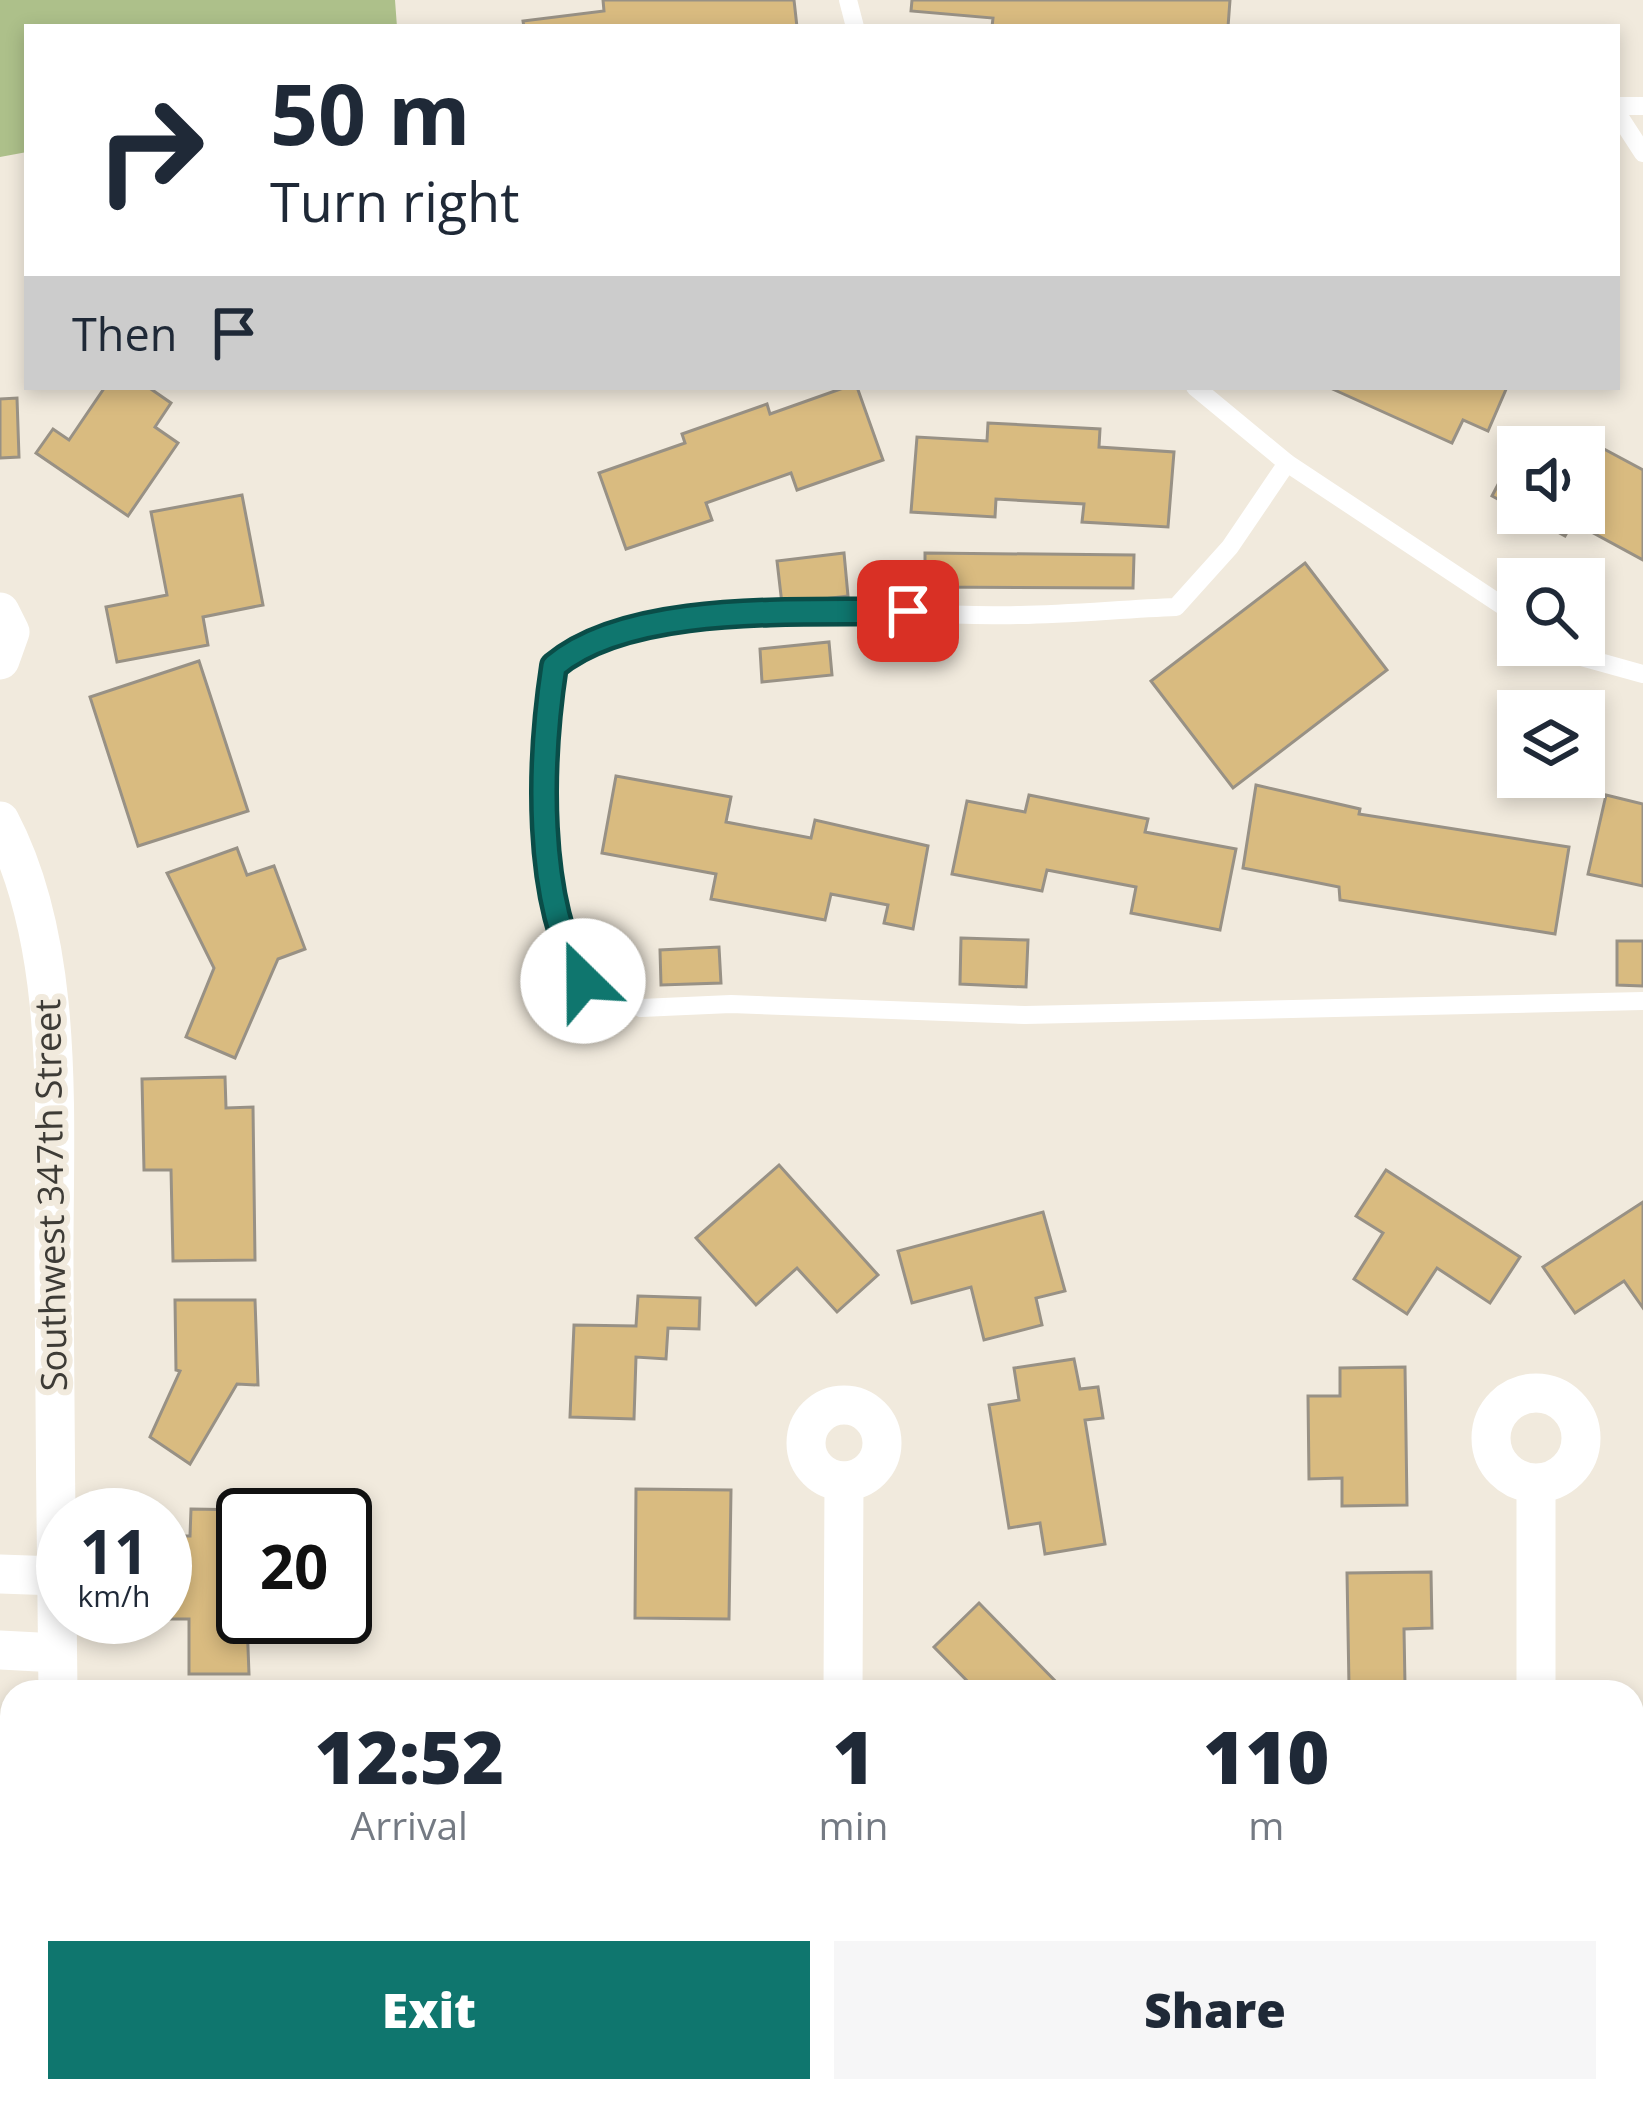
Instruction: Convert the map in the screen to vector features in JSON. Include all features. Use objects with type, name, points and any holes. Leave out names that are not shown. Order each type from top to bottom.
[{"type":"street","points":[[0,611],[10,632],[0,660]]},
{"type":"street","name":"Southwest 347th Street","points":[[0,821],[33,904],[44,967],[53,1192],[56,1488]]},
{"type":"street","points":[[842,1680],[844,1481]]},
{"type":"street","points":[[1535,1484],[1536,1680]]},
{"type":"street","points":[[0,1574],[36,1575]]},
{"type":"street","name":"Southwest 347th Street","points":[[0,1650],[58,1672]]},
{"type":"lane","points":[[1620,115],[1643,154]]},
{"type":"lane","points":[[1199,390],[1287,463],[1497,602]]},
{"type":"lane","points":[[1287,463],[1230,547],[1176,607],[1018,616],[908,611],[684,617],[577,647],[554,666],[544,734],[551,883],[566,953],[583,981],[641,1008],[731,1004],[1025,1015],[1643,1001]]},
{"type":"lane","points":[[1605,663],[1643,674]]},
{"type":"green space","points":[[0,0],[395,0],[397,24],[24,24],[24,153],[0,157]]},
{"type":"building","points":[[603,0],[794,0],[797,24],[523,21],[604,11]]},
{"type":"building","points":[[912,0],[1230,0],[1228,24],[992,24],[993,18],[911,11]]},
{"type":"building","points":[[103,390],[152,390],[171,403],[155,427],[178,443],[128,516],[36,453],[53,429],[69,440]]},
{"type":"building","points":[[838,390],[858,390],[883,460],[797,490],[791,473],[706,503],[712,520],[626,549],[599,473],[685,443],[682,434],[767,404],[770,414]]},
{"type":"building","points":[[1335,390],[1506,390],[1488,431],[1463,420],[1452,443]]},
{"type":"building","points":[[17,398],[19,457],[0,458],[0,399]]},
{"type":"building","points":[[988,423],[1100,429],[1099,447],[1174,452],[1168,527],[1082,522],[1084,504],[996,499],[995,517],[911,512],[917,437],[987,441]]},
{"type":"building","points":[[1605,450],[1643,470],[1643,560],[1595,534],[1605,534]]},
{"type":"building","points":[[242,495],[263,605],[203,617],[208,645],[117,662],[106,607],[167,595],[151,512]]},
{"type":"building","points":[[844,553],[848,596],[782,604],[777,561]]},
{"type":"building","points":[[925,553],[1134,555],[1133,588],[925,587]]},
{"type":"building","points":[[1305,563],[1387,670],[1233,788],[1151,681]]},
{"type":"building","points":[[829,642],[832,675],[762,682],[760,649]]},
{"type":"building","points":[[199,661],[248,811],[138,846],[90,697]]},
{"type":"building","points":[[616,776],[731,797],[726,822],[811,838],[815,820],[928,846],[913,929],[884,923],[888,905],[831,894],[825,920],[711,899],[716,874],[602,853]]},
{"type":"building","points":[[1256,785],[1360,809],[1359,814],[1569,847],[1555,934],[1340,900],[1339,887],[1243,868]]},
{"type":"building","points":[[1029,795],[1148,819],[1145,832],[1236,849],[1220,930],[1131,913],[1136,887],[1047,870],[1042,891],[952,874],[967,801],[1025,812]]},
{"type":"building","points":[[1606,795],[1643,804],[1643,886],[1588,874]]},
{"type":"building","points":[[237,848],[247,875],[274,866],[305,949],[278,959],[235,1058],[186,1037],[214,968],[167,873]]},
{"type":"building","points":[[961,938],[1028,940],[1026,987],[960,984]]},
{"type":"building","points":[[1617,941],[1643,941],[1643,986],[1617,985]]},
{"type":"building","points":[[719,947],[721,983],[661,985],[660,950]]},
{"type":"building","points":[[225,1077],[226,1108],[253,1107],[255,1260],[173,1261],[171,1170],[144,1170],[142,1079]]},
{"type":"building","points":[[779,1165],[878,1275],[837,1312],[797,1268],[756,1305],[696,1238]]},
{"type":"building","points":[[1386,1170],[1520,1257],[1490,1303],[1437,1268],[1407,1314],[1354,1279],[1383,1233],[1356,1216]]},
{"type":"building","points":[[1643,1202],[1643,1308],[1624,1281],[1575,1313],[1543,1267]]},
{"type":"building","points":[[1043,1212],[1065,1291],[1036,1298],[1042,1325],[984,1340],[971,1287],[912,1303],[898,1251]]},
{"type":"building","points":[[638,1296],[700,1298],[699,1329],[668,1328],[666,1359],[636,1357],[634,1419],[570,1417],[574,1325],[636,1326]]},
{"type":"building","points":[[175,1300],[255,1300],[258,1385],[237,1384],[190,1464],[150,1437],[180,1371],[176,1370]]},
{"type":"building","points":[[1074,1359],[1080,1389],[1098,1387],[1103,1418],[1085,1420],[1105,1544],[1045,1554],[1040,1523],[1009,1528],[989,1405],[1019,1400],[1014,1368]]},
{"type":"building","points":[[1405,1367],[1407,1505],[1342,1506],[1342,1478],[1309,1479],[1308,1396],[1340,1396],[1340,1368]]},
{"type":"building","points":[[636,1489],[731,1490],[729,1619],[635,1618]]},
{"type":"building","points":[[192,1509],[216,1509],[216,1644],[248,1644],[249,1674],[189,1674]]},
{"type":"building","points":[[1431,1572],[1432,1628],[1404,1629],[1405,1680],[1349,1680],[1347,1573]]},
{"type":"building","points":[[979,1603],[1054,1680],[966,1680],[934,1647]]},
{"type":"route","points":[[583,981],[566,953],[551,883],[544,734],[554,666],[577,647],[684,617],[908,611]]}]
